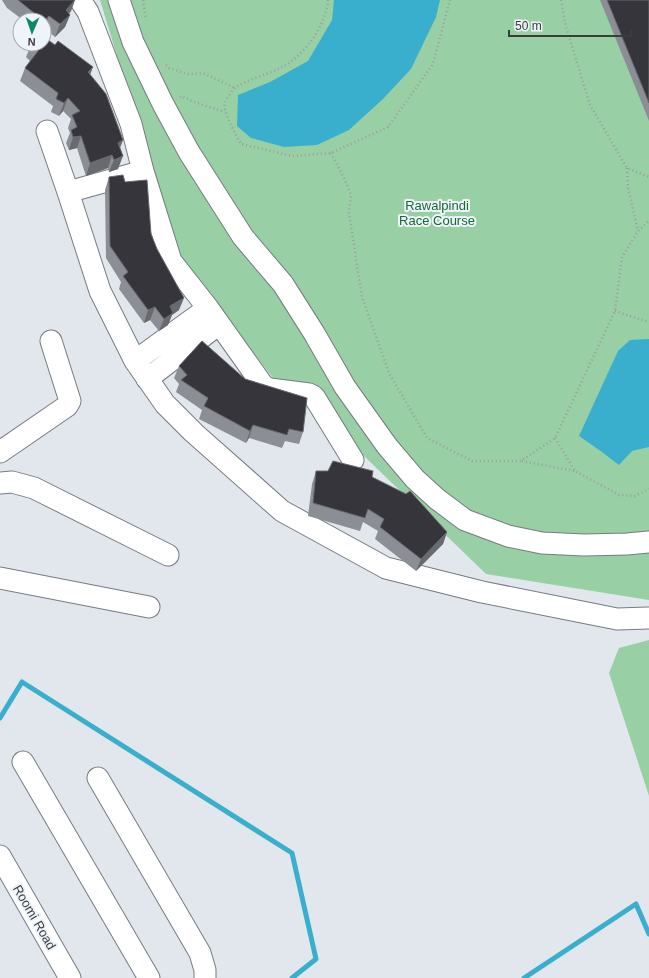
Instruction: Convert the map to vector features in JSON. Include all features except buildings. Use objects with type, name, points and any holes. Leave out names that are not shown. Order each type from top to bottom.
[{"type":"street","points":[[80,0],[88,12],[131,124],[143,172],[171,260],[262,384],[270,389],[309,394],[313,396],[353,460]]},
{"type":"street","points":[[119,0],[134,42],[163,104],[189,152],[243,237],[283,284],[314,333],[345,387],[387,446],[415,479],[436,499],[465,520],[508,536],[542,543],[584,545],[649,542]]},
{"type":"street","points":[[47,131],[100,291],[135,361],[165,404],[194,433],[282,511],[386,568],[482,592],[617,619],[649,618]]},
{"type":"street","points":[[68,192],[143,172]]},
{"type":"street","points":[[135,361],[213,316]]},
{"type":"street","points":[[147,379],[213,316]]},
{"type":"street","points":[[0,452],[67,406],[70,401],[51,341]]},
{"type":"street","points":[[0,484],[12,482],[34,488],[168,556]]},
{"type":"street","points":[[0,578],[149,607]]},
{"type":"street","points":[[23,762],[149,978]]},
{"type":"street","points":[[98,778],[200,954],[205,970],[205,978]]},
{"type":"street","name":"Roomi Road","points":[[0,856],[70,978]]},
{"type":"path","points":[[328,0],[324,19],[317,32],[300,54],[281,67],[234,88],[224,102],[225,112],[241,144],[292,156],[331,153],[388,127],[433,64],[450,0]]},
{"type":"path","points":[[561,0],[566,27],[590,105],[627,168],[628,188],[638,231]]},
{"type":"path","points":[[164,63],[169,68],[188,74],[203,72],[234,88]]},
{"type":"path","points":[[163,104],[181,96],[225,112]]},
{"type":"path","points":[[331,153],[351,195],[349,213],[362,297],[389,373],[427,438],[472,461],[521,461],[575,471],[619,495],[635,496],[649,489]]},
{"type":"path","points":[[627,168],[649,177]]},
{"type":"path","points":[[521,461],[555,438],[615,311],[622,257],[638,231],[649,221]]},
{"type":"path","points":[[615,311],[649,322]]},
{"type":"path","points":[[555,438],[575,471]]},
{"type":"green space","name":"Rawalpindi Race Course","points":[[100,0],[649,0],[649,600],[486,574],[362,454],[314,385],[274,379],[179,261]]},
{"type":"green space","points":[[649,640],[649,796],[609,673],[619,648]]},
{"type":"water","points":[[334,0],[440,0],[436,17],[411,69],[383,99],[349,130],[317,145],[284,147],[251,138],[237,126],[238,95],[270,82],[308,61],[332,20]]},
{"type":"water","points":[[649,339],[649,447],[632,451],[619,465],[579,436],[618,351],[630,340]]},
{"type":"waterway","points":[[0,718],[22,682],[292,853],[316,959],[292,978]]},
{"type":"waterway","points":[[524,978],[636,904],[649,934]]}]
